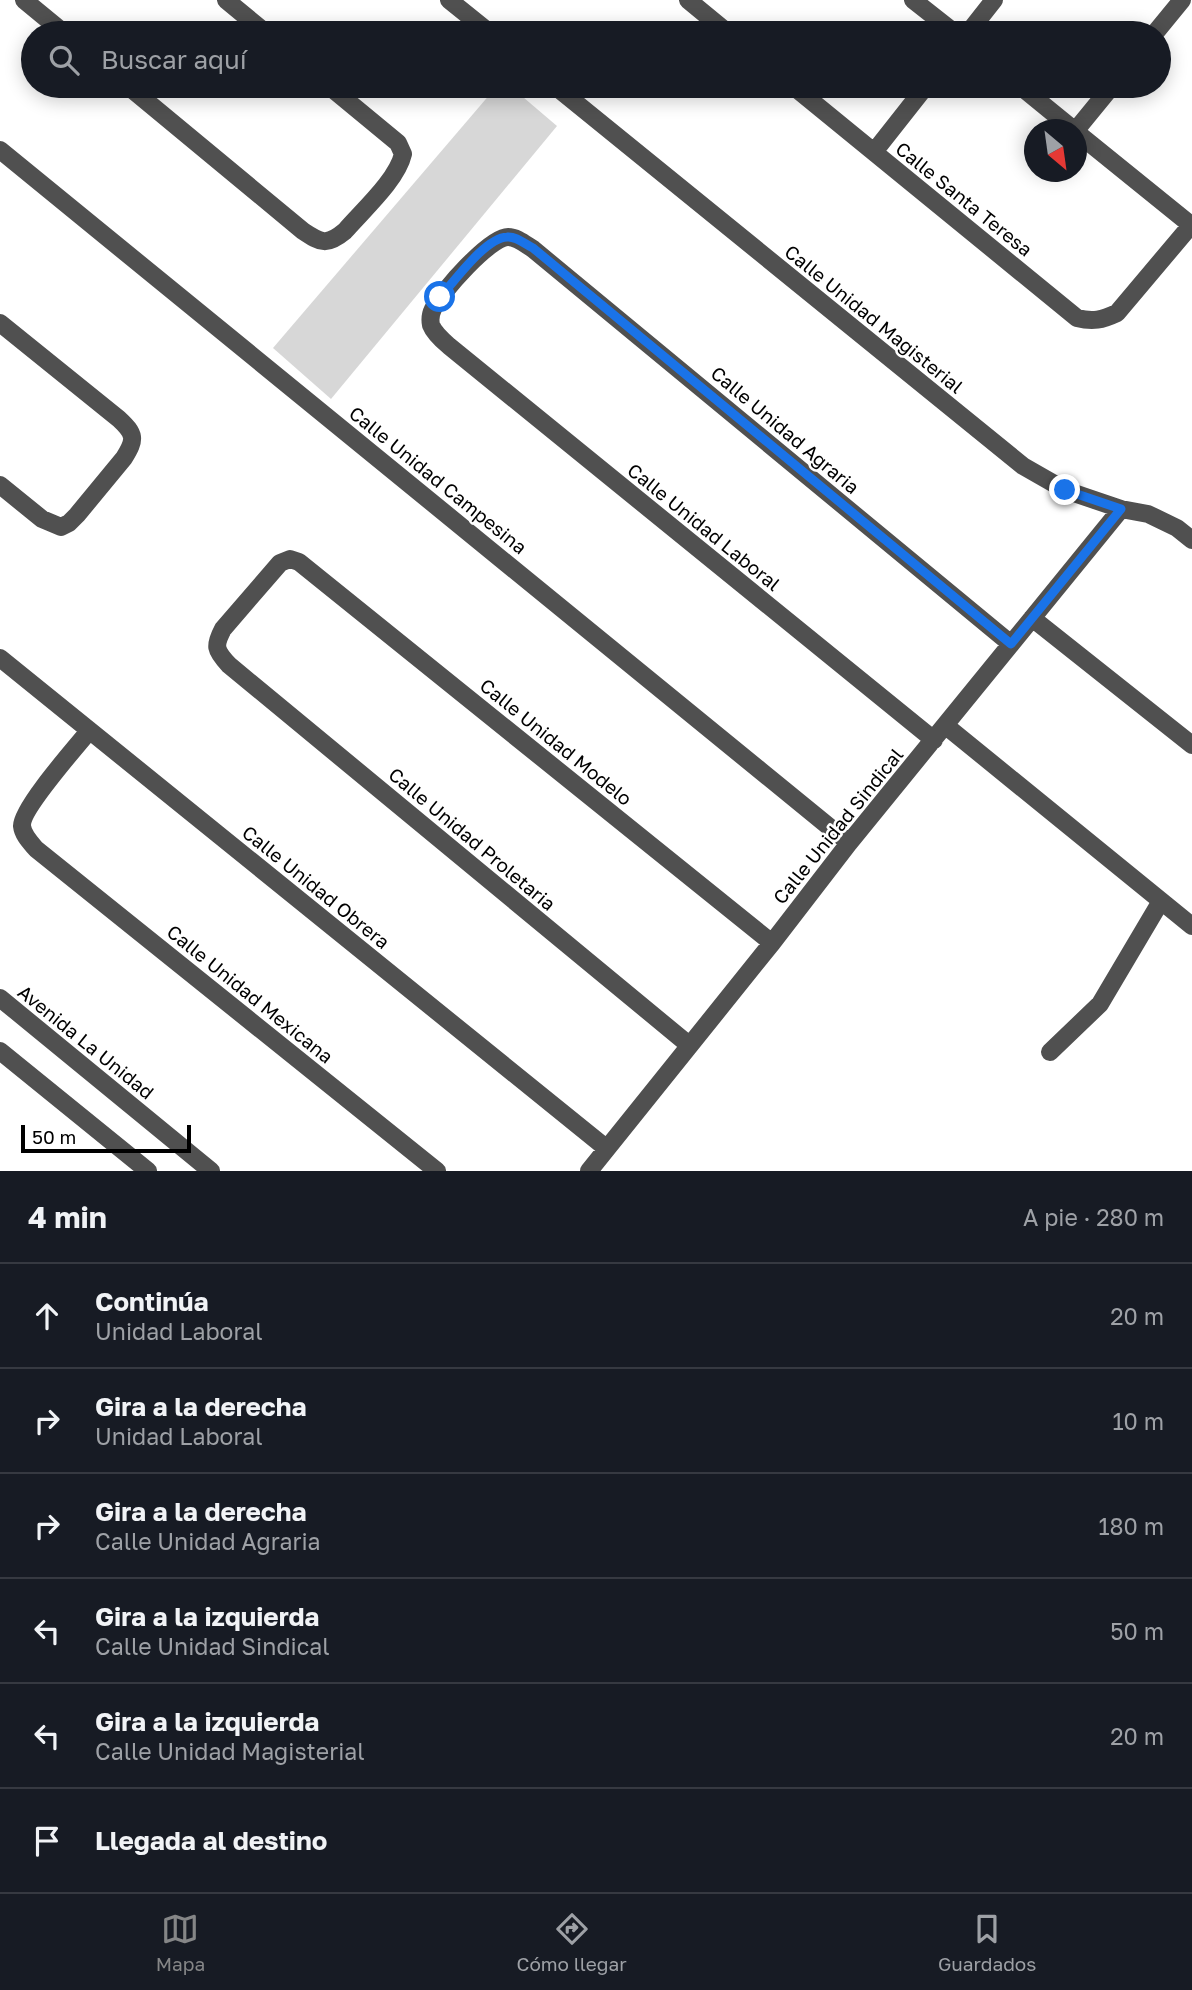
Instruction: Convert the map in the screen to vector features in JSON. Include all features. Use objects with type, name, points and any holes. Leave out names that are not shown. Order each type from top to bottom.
[{"type":"street","points":[[24,0],[49,21]]},
{"type":"street","points":[[226,0],[251,21]]},
{"type":"street","points":[[449,0],[475,21]]},
{"type":"street","points":[[688,0],[713,21]]},
{"type":"street","points":[[913,0],[940,21]]},
{"type":"street","points":[[977,21],[994,0]]},
{"type":"street","points":[[1165,21],[1182,0]]},
{"type":"street","points":[[142,98],[303,231],[317,240],[327,242],[345,231],[393,176],[403,154],[398,143],[344,98]]},
{"type":"street","name":"Calle Unidad Magisterial","points":[[570,98],[1023,466],[1065,490],[1121,509],[1148,514],[1177,528],[1192,540]]},
{"type":"street","name":"Calle Santa Teresa","points":[[808,98],[1077,318],[1104,320],[1117,313],[1191,225]]},
{"type":"street","points":[[874,152],[917,98]]},
{"type":"street","points":[[1035,98],[1061,119]]},
{"type":"street","points":[[1084,119],[1102,98]]},
{"type":"street","points":[[1087,140],[1191,225]]},
{"type":"street","name":"Calle Unidad Campesina","points":[[0,150],[849,843]]},
{"type":"street","name":"Calle Unidad Laboral","points":[[533,248],[509,236],[496,240],[484,249],[440,297],[432,311],[431,324],[437,335],[934,740]]},
{"type":"street","name":"Calle Unidad Agraria","points":[[533,248],[1011,644]]},
{"type":"street","points":[[0,323],[119,419],[133,437],[124,458],[77,515],[61,527],[42,519],[0,485]]},
{"type":"street","name":"Calle Unidad Sindical","points":[[589,1171],[849,843],[1121,509]]},
{"type":"street","name":"Calle Unidad Modelo","points":[[229,664],[216,648],[223,629],[280,563],[290,559],[299,562],[772,943]]},
{"type":"street","points":[[1032,618],[1192,745]]},
{"type":"street","name":"Calle Unidad Obrera","points":[[0,658],[606,1148]]},
{"type":"street","name":"Calle Unidad Proletaria","points":[[229,664],[689,1045]]},
{"type":"street","points":[[946,726],[1192,926]]},
{"type":"street","name":"Calle Unidad Mexicana","points":[[89,731],[29,807],[22,823],[24,834],[36,849],[437,1171]]},
{"type":"street","points":[[1050,1052],[1100,1004],[1161,901]]},
{"type":"street","name":"Avenida La Unidad","points":[[0,999],[211,1171]]},
{"type":"street","points":[[0,1051],[148,1171]]},
{"type":"shaded area","points":[[487,98],[524,98],[557,126],[331,399],[273,348]]},
{"type":"route","points":[[440,297],[484,249],[496,240],[509,236],[520,240],[1011,644],[1121,509],[1065,490]]}]
